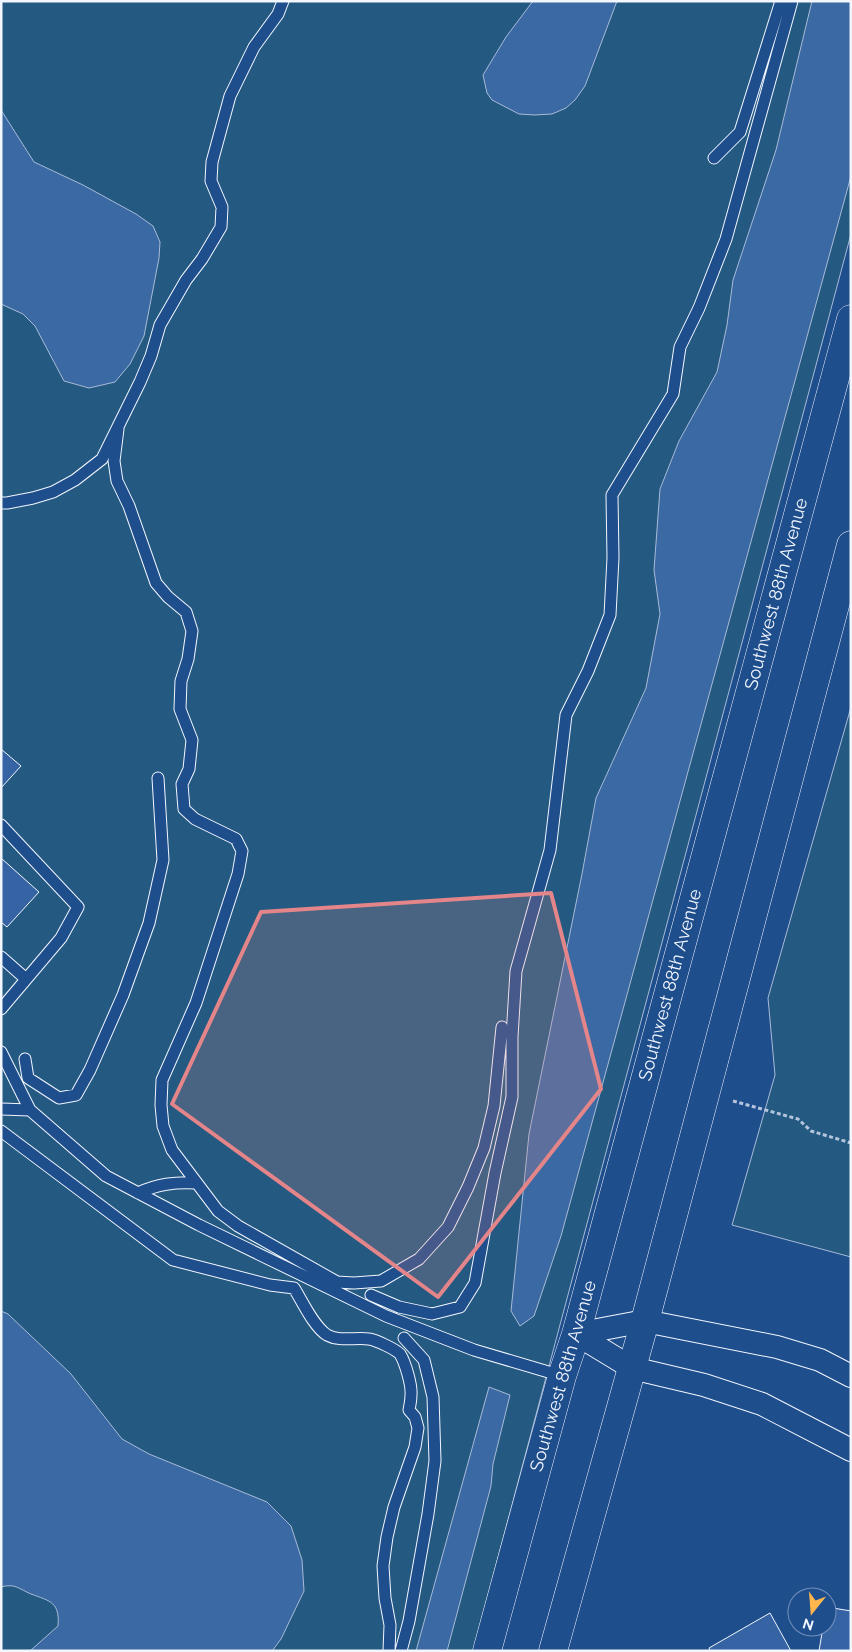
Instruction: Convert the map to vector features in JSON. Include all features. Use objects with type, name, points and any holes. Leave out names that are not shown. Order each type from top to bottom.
[{"type":"main road","name":"Southwest 88th Avenue","points":[[487,1651],[562,1376],[576,1334],[851,319]]},
{"type":"main road","points":[[553,1651],[645,1321],[851,545]]},
{"type":"street","points":[[576,1334],[645,1321],[777,1347],[820,1360],[851,1376]]},
{"type":"street","points":[[576,1334],[632,1368],[704,1385],[762,1404],[851,1450]]},
{"type":"lane","points":[[1,503],[33,498],[53,492],[75,480],[102,458],[140,382],[151,356],[160,325],[186,280],[202,259],[221,227],[222,207],[211,181],[212,162],[230,96],[254,47],[278,14],[283,1]]},
{"type":"lane","points":[[714,158],[740,132],[781,1]]},
{"type":"lane","points":[[371,1295],[399,1307],[432,1314],[460,1307],[475,1283],[495,1173],[512,1097],[512,1037],[516,971],[550,850],[566,715],[588,671],[610,615],[613,558],[612,495],[673,394],[680,347],[699,308],[726,239],[792,1]]},
{"type":"lane","points":[[118,429],[114,461],[117,481],[129,506],[156,583],[168,597],[186,612],[192,631],[188,659],[181,681],[180,709],[192,740],[189,768],[182,784],[184,808],[195,819],[236,839],[242,851],[238,874],[196,1003],[162,1080],[161,1105],[163,1126],[172,1150],[218,1212],[232,1221],[337,1282],[381,1281],[419,1259],[448,1227],[468,1187],[484,1148],[494,1106],[502,1027]]},
{"type":"lane","points":[[25,1060],[28,1078],[60,1098],[76,1095],[90,1070],[123,995],[149,923],[163,860],[158,778]]},
{"type":"lane","points":[[1,825],[78,907],[61,938],[1,1009]]},
{"type":"lane","points":[[1,957],[26,980]]},
{"type":"lane","points":[[1,1052],[30,1110],[106,1176],[199,1225],[386,1316],[474,1350],[562,1376]]},
{"type":"lane","points":[[1,1109],[30,1110]]},
{"type":"lane","points":[[1,1131],[173,1260],[270,1285],[294,1288],[313,1318],[328,1335],[340,1339],[370,1339],[399,1354],[407,1372],[412,1394],[409,1410],[415,1417],[418,1428],[416,1447],[394,1507],[387,1537],[384,1566],[385,1598],[390,1626],[389,1651]]},
{"type":"lane","points":[[138,1193],[151,1187],[176,1182],[196,1183]]},
{"type":"lane","points":[[401,1651],[409,1621],[436,1461],[433,1397],[424,1360],[404,1338]]},
{"type":"path","points":[[733,1101],[798,1119],[811,1131],[851,1143]]},
{"type":"highlighted area","points":[[551,893],[601,1089],[438,1297],[172,1104],[261,912]]},
{"type":"shaded area","points":[[1,1],[851,1],[851,234],[473,1651],[1,1651]]},
{"type":"shaded area","points":[[533,1],[617,1],[585,86],[575,100],[566,108],[552,114],[519,114],[492,100],[487,93],[483,75],[506,37]]},
{"type":"shaded area","points":[[812,1],[851,1],[851,176],[561,1236],[534,1316],[520,1326],[511,1311],[529,1134],[596,798],[646,688],[660,614],[654,570],[660,489],[679,441],[717,372],[727,325],[733,280],[776,150]]},
{"type":"shaded area","points":[[1,110],[34,162],[83,185],[136,214],[153,226],[160,242],[159,258],[144,336],[130,364],[115,382],[89,388],[64,381],[35,326],[23,314],[1,304]]},
{"type":"shaded area","points":[[851,707],[851,1257],[732,1225],[775,1075],[768,998]]},
{"type":"shaded area","points":[[1,1311],[8,1314],[71,1374],[122,1439],[149,1454],[267,1502],[291,1526],[302,1560],[304,1591],[281,1639],[272,1651],[30,1651],[58,1626],[58,1618],[55,1607],[48,1601],[13,1586],[1,1587]]},
{"type":"shaded area","points":[[489,1387],[510,1395],[493,1464],[491,1486],[447,1651],[416,1651]]},
{"type":"building","points":[[1,749],[21,766],[1,788]]},
{"type":"building","points":[[1,858],[39,892],[7,927],[1,922]]},
{"type":"building","points":[[837,1609],[851,1611],[851,1651],[819,1651],[821,1637],[837,1637]]},
{"type":"building","points":[[770,1613],[791,1651],[710,1651],[709,1648]]}]
